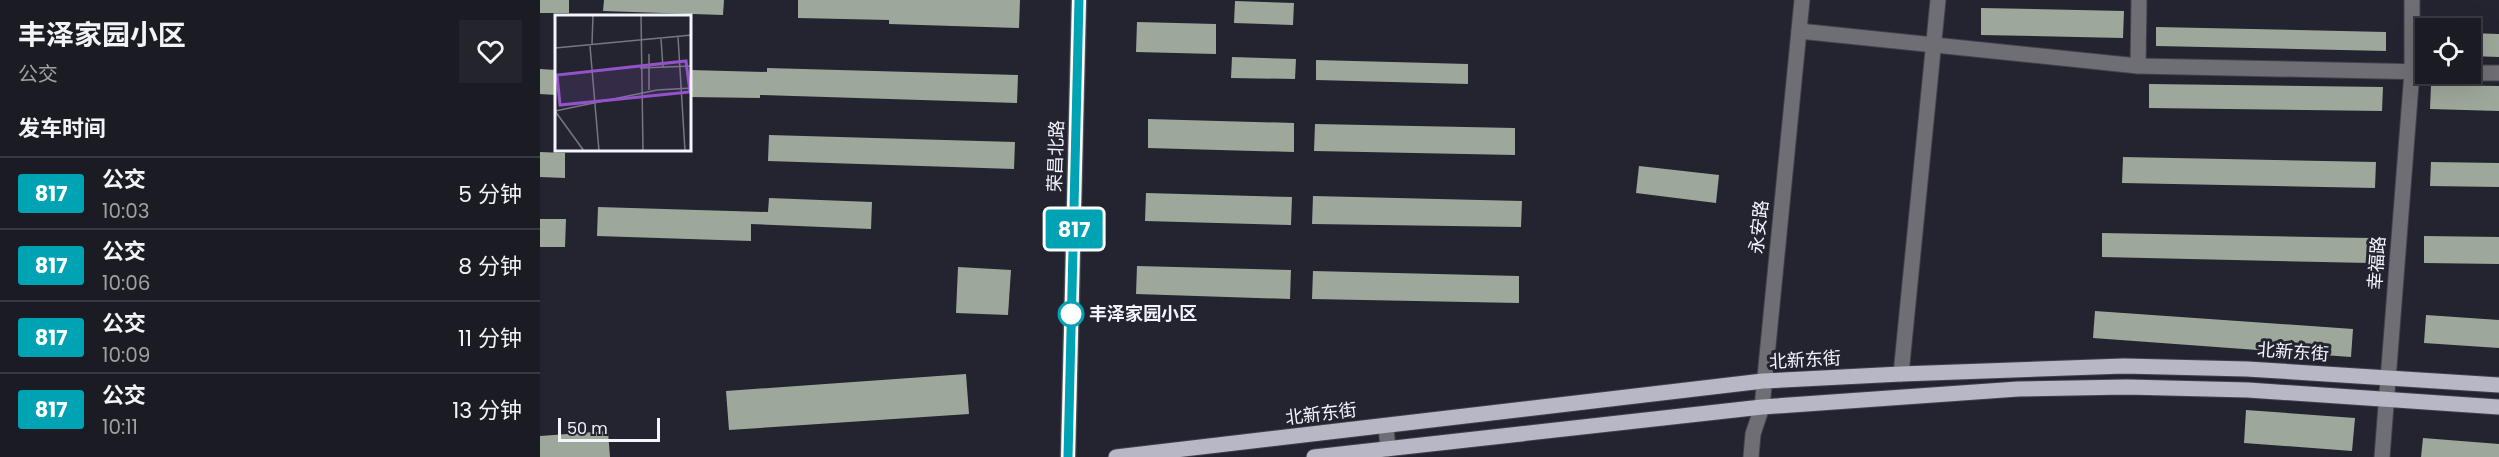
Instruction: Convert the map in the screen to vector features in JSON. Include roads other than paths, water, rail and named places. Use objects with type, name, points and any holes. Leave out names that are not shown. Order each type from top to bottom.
[{"type":"main road","name":"北新东街","points":[[1116,457],[1763,381],[2124,366],[2247,369],[2499,385]]},
{"type":"main road","points":[[1314,457],[1762,407],[2018,389],[2127,387],[2248,390],[2499,407]]},
{"type":"street","name":"荣昌北路","points":[[1068,457],[1079,0]]},
{"type":"street","name":"永安路","points":[[1751,457],[1753,434],[1762,407],[1802,0]]},
{"type":"street","points":[[1901,374],[1938,0]]},
{"type":"street","points":[[2138,66],[2139,0]]},
{"type":"street","name":"幸福路","points":[[2412,0],[2415,31]]},
{"type":"street","points":[[1799,31],[2138,66],[2415,72]]},
{"type":"street","points":[[2481,73],[2499,73]]},
{"type":"street","name":"幸福路","points":[[2382,457],[2418,84]]},
{"type":"street","points":[[1386,426],[1388,449]]},
{"type":"place","name":"丰泽家园小区","points":[[1071,314]]}]
